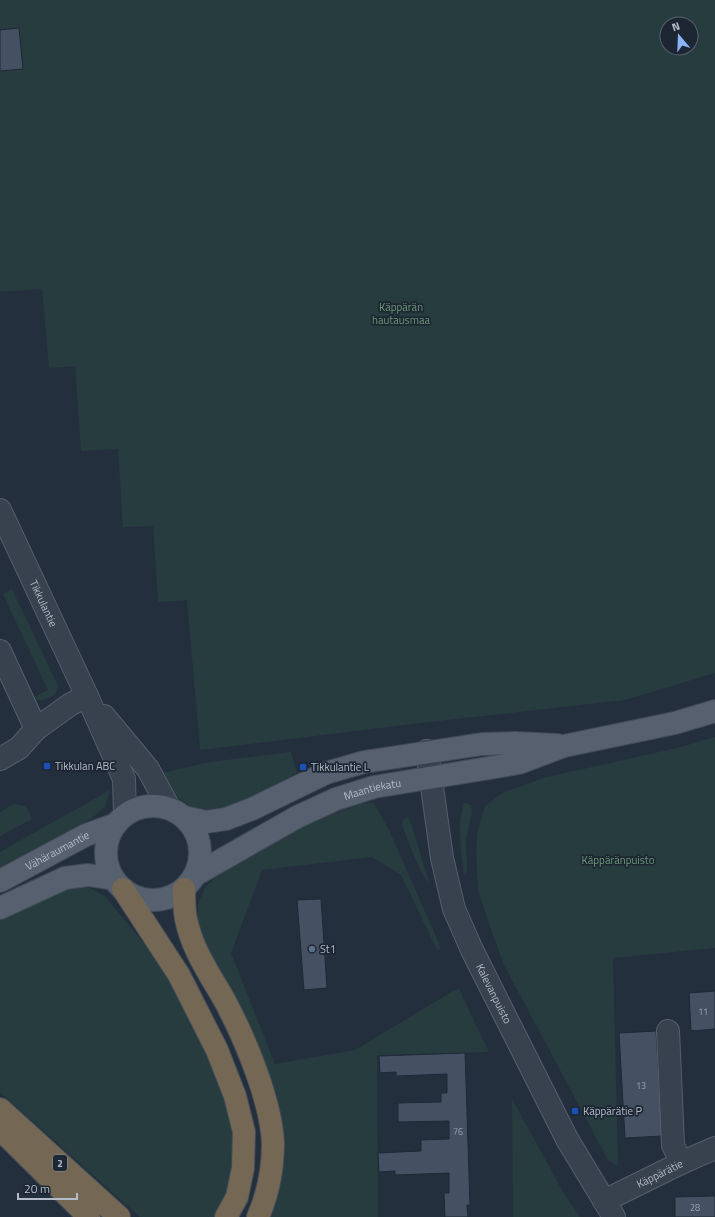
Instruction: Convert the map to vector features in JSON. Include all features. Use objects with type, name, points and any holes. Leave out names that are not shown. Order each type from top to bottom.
[{"type":"highway","points":[[190,882],[185,917],[192,940],[242,1036],[256,1072],[268,1112],[273,1143],[270,1178],[258,1217]]},
{"type":"highway","points":[[118,884],[179,975],[217,1050],[235,1096],[244,1132],[243,1168],[237,1197],[226,1217]]},
{"type":"highway","name":"2","points":[[0,1109],[119,1217]]},
{"type":"highway","name":"2","points":[[0,1129],[89,1217]]},
{"type":"main road","name":"Maantiekatu","points":[[190,882],[297,817],[336,799],[374,787],[519,763],[564,746],[676,723],[715,711]]},
{"type":"main road","name":"Maantiekatu","points":[[176,812],[206,822],[226,819],[252,809],[326,773],[364,762],[427,751],[482,744],[515,743],[564,746]]},
{"type":"main road","points":[[0,908],[65,878],[88,875],[118,884],[137,897],[154,900],[170,897],[190,882],[200,860],[200,844],[194,829],[176,812],[154,805],[139,808],[121,819],[107,842],[107,861],[118,884]]},
{"type":"main road","name":"Vähäraumantie","points":[[0,881],[86,835],[121,819]]},
{"type":"street","name":"Tikkulantie","points":[[0,510],[87,696]]},
{"type":"street","points":[[0,651],[36,729]]},
{"type":"street","points":[[0,760],[19,748],[36,729],[71,704],[87,696]]},
{"type":"street","points":[[87,696],[148,769],[176,812]]},
{"type":"street","points":[[87,696],[124,779],[121,819]]},
{"type":"street","name":"Kalevanpuisto","points":[[427,751],[442,858],[454,909],[472,950],[568,1139],[609,1209]]},
{"type":"street","points":[[668,1031],[674,1145],[681,1163]]},
{"type":"street","name":"Käppärätie","points":[[609,1209],[681,1163],[715,1148]]},
{"type":"green space","name":"Käppärän hautausmaa","points":[[0,0],[715,0],[715,673],[625,700],[200,750],[187,600],[158,602],[153,526],[123,527],[118,449],[81,451],[75,366],[49,368],[42,289],[0,292]]},
{"type":"green space","points":[[12,589],[58,686],[55,695],[41,701],[35,699],[34,697],[48,690],[3,594]]},
{"type":"green space","name":"Käppäränpuisto","points":[[715,737],[715,948],[613,958],[618,1166],[608,1160],[504,965],[478,890],[476,849],[478,829],[485,806],[502,793],[547,777],[677,748]]},
{"type":"green space","points":[[291,752],[297,773],[241,802],[218,809],[202,809],[184,802],[175,794],[161,773],[210,762]]},
{"type":"green space","points":[[110,790],[105,807],[92,818],[0,870],[0,852]]},
{"type":"green space","points":[[374,803],[390,832],[441,948],[437,950],[401,875],[372,857],[262,870],[231,953],[275,1064],[355,1050],[453,991],[459,989],[489,1052],[377,1055],[378,1217],[270,1217],[280,1187],[285,1155],[277,1095],[198,928],[198,903],[207,885],[226,868],[284,836],[333,814],[359,804]]},
{"type":"green space","points":[[464,803],[471,806],[472,812],[466,839],[467,871],[464,874],[460,820]]},
{"type":"green space","points":[[14,804],[26,806],[32,819],[0,836],[0,812]]},
{"type":"green space","points":[[407,816],[411,823],[430,885],[418,864],[402,825],[403,820]]},
{"type":"green space","points":[[76,887],[90,888],[105,896],[167,972],[205,1041],[232,1118],[234,1139],[233,1163],[227,1193],[215,1217],[140,1217],[0,1092],[0,920],[58,892]]},
{"type":"green space","points":[[512,1099],[562,1190],[580,1217],[513,1217]]},
{"type":"building","points":[[19,28],[23,69],[0,71],[0,30]]},
{"type":"building","points":[[321,899],[327,988],[304,990],[297,900]]},
{"type":"building","points":[[715,991],[715,1029],[691,1031],[689,993]]},
{"type":"building","points":[[656,1031],[662,1136],[625,1138],[619,1033]]},
{"type":"building","points":[[465,1053],[470,1205],[467,1205],[468,1217],[445,1217],[444,1193],[449,1193],[449,1173],[395,1175],[395,1171],[379,1172],[378,1153],[421,1151],[421,1140],[449,1139],[449,1121],[398,1122],[398,1103],[441,1102],[441,1093],[447,1093],[447,1074],[396,1076],[396,1072],[380,1073],[379,1056]]},
{"type":"building","points":[[715,1196],[715,1217],[675,1217],[675,1197]]},
{"type":"place","name":"Tikkulan ABC","points":[[47,766]]},
{"type":"place","name":"Tikkulantie L","points":[[303,767]]},
{"type":"place","name":"St1","points":[[312,949]]},
{"type":"place","name":"Käppärätie P","points":[[575,1111]]}]
